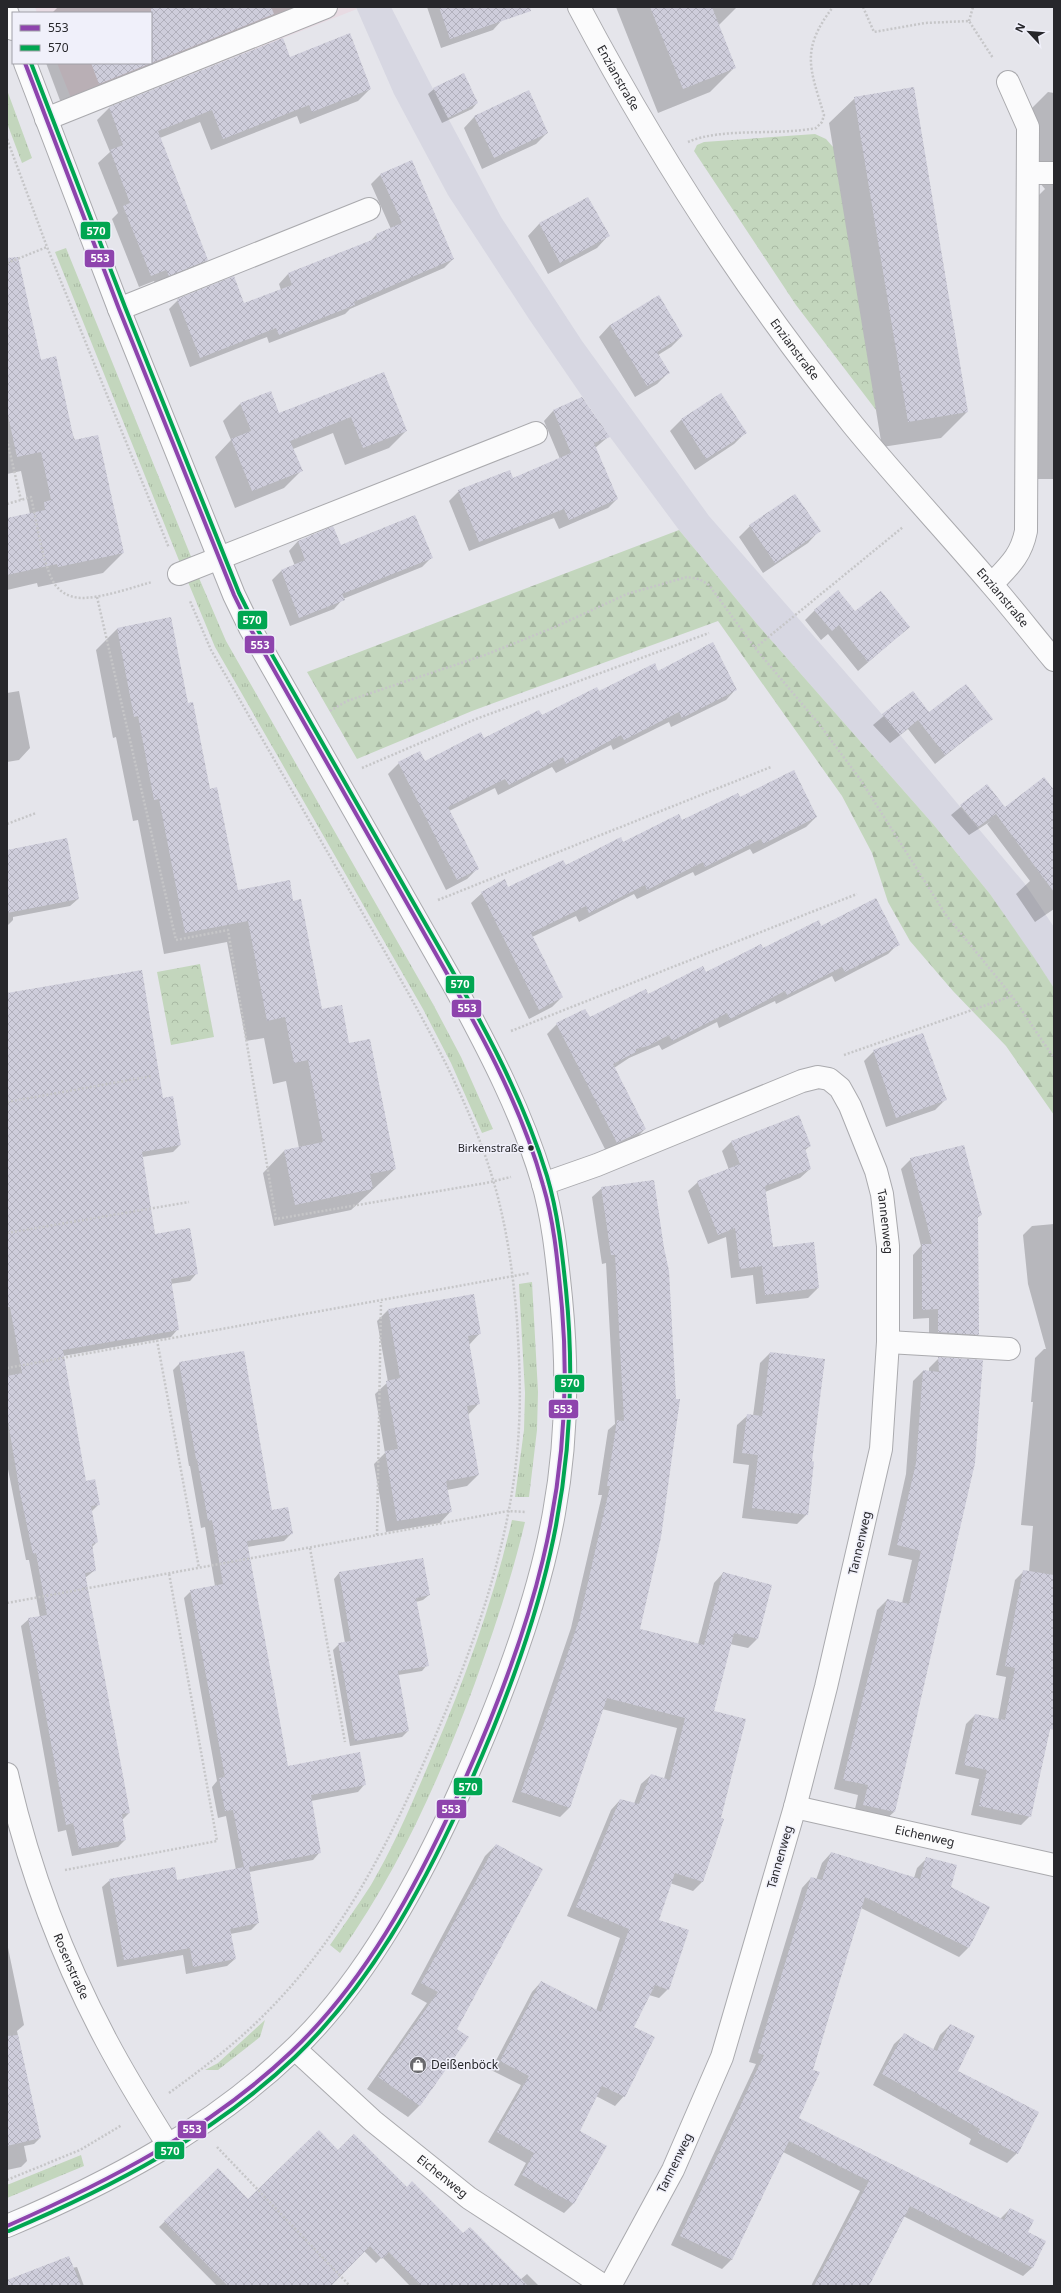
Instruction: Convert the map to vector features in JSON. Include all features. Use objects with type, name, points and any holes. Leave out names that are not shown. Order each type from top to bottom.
[{"type":"street","points":[[46,118],[326,7]]},
{"type":"street","name":"Enzianstraße","points":[[579,7],[614,73],[663,156],[772,320],[853,424],[924,509],[992,584],[1054,660]]},
{"type":"street","points":[[7,12],[12,26]]},
{"type":"street","points":[[7,2226],[53,2207],[168,2145],[229,2105],[295,2049],[342,1993],[396,1916],[425,1864],[455,1802],[503,1688],[524,1628],[554,1514],[564,1440],[566,1394],[565,1346],[558,1268],[541,1176],[531,1148],[484,1041],[412,910],[250,628],[234,595],[221,558],[119,309],[25,64]]},
{"type":"street","points":[[992,584],[1014,561],[1023,546],[1026,531],[1028,127],[1008,82]]},
{"type":"street","points":[[1028,173],[1054,173]]},
{"type":"street","points":[[119,309],[369,210]]},
{"type":"street","points":[[179,574],[536,432]]},
{"type":"street","points":[[541,1176],[597,1165],[802,1081],[818,1077],[829,1079]]},
{"type":"street","name":"Tannenweg","points":[[610,2286],[673,2170],[722,2057],[795,1807],[878,1466],[883,1432],[888,1342],[888,1246],[882,1194],[876,1171],[850,1106],[840,1088],[829,1079]]},
{"type":"street","points":[[888,1342],[1009,1349]]},
{"type":"street","name":"Rosenstraße","points":[[7,1774],[37,1876],[68,1959],[87,2003],[123,2072],[168,2145]]},
{"type":"street","name":"Eichenweg","points":[[795,1807],[1054,1865]]},
{"type":"street","name":"Eichenweg","points":[[295,2049],[373,2121],[469,2198],[604,2286]]},
{"type":"path","points":[[663,156],[696,138],[816,128],[822,122],[824,115],[810,66],[811,52],[825,18],[833,7]]},
{"type":"path","points":[[863,7],[874,32],[925,23],[969,21]]},
{"type":"path","points":[[973,7],[969,21],[1008,82]]},
{"type":"path","points":[[7,139],[48,247],[211,650],[418,1011],[477,1135],[494,1182],[506,1229],[514,1276],[520,1401],[519,1430],[508,1511],[499,1555],[462,1668],[413,1788],[366,1882],[322,1948],[264,2016],[214,2061],[146,2110],[80,2150],[7,2180]]},
{"type":"path","points":[[7,263],[48,247]]},
{"type":"path","points":[[7,440],[22,500]]},
{"type":"path","points":[[7,504],[31,497],[50,575],[58,588],[68,596],[81,598],[97,597],[179,574]]},
{"type":"path","points":[[755,648],[924,509]]},
{"type":"path","points":[[305,724],[347,701],[485,654],[555,627],[627,594],[687,577],[700,579],[709,585],[755,648],[819,724],[860,779],[946,915],[1012,996],[1054,1058]]},
{"type":"path","points":[[97,597],[176,940],[228,930],[276,1220],[494,1182],[541,1176]]},
{"type":"path","points":[[336,779],[476,719],[709,633]]},
{"type":"path","points":[[412,910],[771,767]]},
{"type":"path","points":[[7,824],[36,813]]},
{"type":"path","points":[[484,1041],[858,894]]},
{"type":"path","points":[[829,1079],[842,1055],[1012,996]]},
{"type":"path","points":[[7,1102],[152,1076]]},
{"type":"path","points":[[7,1233],[188,1202]]},
{"type":"path","points":[[7,1368],[558,1268]]},
{"type":"path","points":[[377,1535],[380,1301]]},
{"type":"path","points":[[157,1340],[199,1568]]},
{"type":"path","points":[[7,1603],[508,1511],[554,1514]]},
{"type":"path","points":[[310,1548],[344,1742]]},
{"type":"path","points":[[37,1876],[217,1841],[169,1573]]},
{"type":"path","points":[[197,2126],[350,2286]]},
{"type":"shaded area","points":[[35,7],[356,7],[357,9],[79,118],[57,64],[152,64],[152,12],[37,12]]},
{"type":"shaded area","points":[[356,7],[391,7],[501,217],[582,341],[709,516],[900,735],[1025,884],[1054,927],[1054,988],[990,894],[933,824],[757,624],[679,530],[610,437],[529,319],[448,195],[394,94]]},
{"type":"green space","points":[[7,90],[32,158],[22,163],[7,123]]},
{"type":"green space","points":[[815,134],[826,139],[833,147],[876,410],[796,305],[694,151],[697,145],[704,142]]},
{"type":"green space","points":[[66,248],[192,559],[180,563],[55,252]]},
{"type":"green space","points":[[679,530],[757,624],[933,824],[990,894],[1054,988],[1054,1115],[1006,1046],[953,991],[910,941],[888,902],[872,853],[842,796],[718,621],[472,711],[357,759],[307,672]]},
{"type":"green space","points":[[199,578],[226,641],[433,1004],[461,1057],[493,1129],[482,1133],[451,1063],[423,1009],[215,647],[188,582]]},
{"type":"green space","points":[[200,964],[214,1037],[171,1045],[157,972]]},
{"type":"green space","points":[[532,1282],[538,1392],[537,1430],[529,1497],[515,1497],[524,1430],[525,1393],[519,1284]]},
{"type":"green space","points":[[512,1520],[525,1522],[520,1543],[496,1623],[462,1718],[432,1788],[399,1856],[381,1889],[340,1953],[330,1945],[371,1885],[388,1854],[418,1789],[456,1698],[487,1610]]},
{"type":"green space","points":[[265,2020],[260,2037],[218,2070],[205,2070],[218,2063]]},
{"type":"green space","points":[[81,2155],[84,2166],[7,2198],[7,2185]]},
{"type":"building","points":[[151,7],[271,7],[274,14],[152,63]]},
{"type":"building","points":[[439,7],[530,7],[531,11],[450,39]]},
{"type":"building","points":[[650,7],[712,7],[736,68],[683,89]]},
{"type":"building","points":[[350,33],[371,89],[312,112],[309,105],[223,139],[212,110],[158,131],[208,260],[169,276],[166,270],[151,276],[123,206],[130,203],[110,150],[123,145],[109,107],[283,38],[290,57]]},
{"type":"building","points":[[91,64],[149,64],[99,84]]},
{"type":"building","points":[[464,73],[478,103],[448,118],[433,88]]},
{"type":"building","points":[[914,87],[968,412],[908,422],[854,97]]},
{"type":"building","points":[[529,90],[548,133],[494,158],[474,116]]},
{"type":"building","points":[[412,160],[454,259],[354,302],[355,305],[279,335],[276,328],[200,358],[177,299],[234,276],[244,303],[292,285],[288,273],[377,238],[376,234],[402,223],[380,174]]},
{"type":"building","points":[[588,197],[610,236],[560,263],[539,223]]},
{"type":"building","points":[[18,257],[41,360],[56,356],[74,440],[98,435],[124,553],[58,567],[57,564],[7,575],[7,518],[45,510],[44,502],[51,500],[41,452],[17,457],[7,411],[7,258]]},
{"type":"building","points":[[659,295],[683,336],[657,352],[670,373],[647,386],[610,325]]},
{"type":"building","points":[[384,372],[407,431],[363,448],[351,417],[290,441],[303,471],[252,491],[231,439],[251,431],[240,403],[271,391],[279,413]]},
{"type":"building","points":[[721,393],[747,433],[706,459],[681,419]]},
{"type":"building","points":[[582,397],[610,437],[594,443],[618,499],[569,520],[564,509],[479,542],[458,490],[510,470],[513,478],[571,453],[553,410]]},
{"type":"building","points":[[795,494],[821,531],[775,563],[749,525]]},
{"type":"building","points":[[415,515],[433,558],[342,594],[345,600],[299,618],[281,570],[305,560],[298,541],[333,526],[341,545]]},
{"type":"building","points":[[838,590],[855,611],[881,591],[910,627],[868,662],[839,625],[832,631],[814,610]]},
{"type":"building","points":[[171,617],[188,703],[193,702],[210,789],[217,787],[238,890],[290,880],[293,901],[301,899],[322,1009],[342,1005],[349,1043],[370,1039],[396,1169],[370,1174],[373,1189],[295,1205],[284,1150],[323,1142],[308,1060],[294,1063],[285,1017],[267,1021],[248,921],[185,933],[159,799],[154,800],[138,716],[134,717],[117,628]]},
{"type":"building","points":[[713,642],[737,690],[682,718],[679,712],[624,740],[621,735],[566,764],[563,757],[509,785],[505,779],[448,807],[479,869],[457,880],[398,762],[420,751],[425,761],[481,732],[484,738],[539,710],[542,715],[597,687],[599,691],[655,663],[658,671]]},
{"type":"building","points":[[966,684],[993,719],[945,755],[918,720],[900,735],[882,714],[913,691],[929,712]]},
{"type":"building","points":[[794,770],[817,817],[763,844],[761,839],[705,867],[703,862],[647,890],[645,885],[589,913],[586,906],[531,933],[563,997],[539,1010],[481,892],[505,879],[508,887],[563,860],[566,865],[621,837],[623,842],[679,814],[682,820],[738,793],[740,797]]},
{"type":"building","points":[[1044,777],[1054,790],[1054,892],[996,814],[1001,810],[978,827],[960,805],[987,784],[1005,807]]},
{"type":"building","points":[[67,838],[79,899],[7,913],[7,850]]},
{"type":"building","points":[[876,898],[900,945],[845,972],[842,967],[787,995],[785,991],[730,1019],[727,1013],[672,1041],[669,1035],[648,1046],[636,1049],[636,1052],[613,1064],[646,1129],[617,1143],[556,1023],[585,1009],[590,1017],[646,989],[648,994],[703,966],[706,972],[761,944],[763,948],[819,920],[821,926]]},
{"type":"building","points":[[142,970],[163,1098],[173,1096],[181,1145],[142,1152],[155,1234],[190,1228],[198,1274],[171,1279],[179,1330],[63,1350],[86,1481],[95,1479],[100,1505],[91,1506],[98,1542],[92,1544],[96,1571],[85,1573],[130,1813],[122,1814],[126,1840],[79,1849],[73,1823],[66,1825],[28,1618],[47,1615],[36,1553],[33,1554],[20,1493],[7,1416],[7,1376],[22,1373],[10,1307],[7,1307],[7,993]]},
{"type":"building","points":[[923,1033],[947,1100],[896,1118],[873,1050]]},
{"type":"building","points":[[799,1115],[811,1146],[805,1148],[811,1169],[765,1186],[773,1247],[814,1242],[819,1288],[765,1295],[762,1266],[740,1269],[735,1228],[718,1235],[697,1181],[740,1164],[731,1141]]},
{"type":"building","points":[[964,1145],[982,1215],[978,1216],[979,1335],[938,1332],[938,1309],[922,1310],[922,1244],[932,1244],[910,1158]]},
{"type":"building","points":[[654,1180],[669,1271],[676,1399],[680,1399],[661,1537],[640,1629],[704,1645],[723,1572],[772,1585],[758,1639],[734,1633],[714,1711],[746,1719],[721,1818],[724,1819],[703,1882],[675,1873],[659,1920],[689,1930],[669,1990],[655,1985],[634,2027],[655,2037],[625,2097],[602,2086],[580,2131],[607,2146],[574,2204],[522,2175],[534,2153],[497,2132],[529,2076],[500,2061],[541,1981],[601,2012],[629,1929],[576,1907],[620,1799],[639,1804],[651,1774],[670,1780],[685,1718],[607,1698],[570,1808],[521,1792],[580,1617],[610,1486],[607,1486],[617,1420],[624,1421],[615,1255],[611,1255],[601,1187]]},
{"type":"building","points":[[474,1294],[481,1334],[468,1336],[480,1404],[467,1406],[479,1475],[446,1481],[452,1512],[397,1521],[385,1451],[398,1449],[386,1381],[400,1378],[388,1309]]},
{"type":"building","points":[[244,1351],[272,1510],[288,1507],[293,1534],[247,1541],[288,1766],[360,1752],[366,1785],[311,1795],[321,1853],[249,1867],[259,1923],[230,1929],[236,1959],[193,1967],[190,1948],[124,1960],[109,1879],[175,1867],[177,1880],[244,1867],[233,1810],[225,1811],[219,1778],[225,1777],[190,1590],[223,1584],[212,1520],[208,1521],[179,1362]]},
{"type":"building","points":[[770,1352],[825,1359],[812,1461],[814,1462],[808,1515],[752,1508],[758,1455],[742,1453],[747,1414],[762,1416]]},
{"type":"building","points":[[938,1357],[983,1360],[975,1463],[895,1812],[863,1805],[868,1785],[843,1780],[887,1599],[909,1604],[921,1551],[897,1545],[916,1463],[923,1370],[939,1372]]},
{"type":"building","points":[[423,1558],[430,1595],[416,1598],[429,1666],[398,1671],[409,1731],[355,1741],[338,1643],[351,1641],[339,1572]]},
{"type":"building","points":[[1023,1570],[1054,1575],[1054,1730],[1050,1729],[1031,1817],[979,1806],[987,1770],[964,1765],[975,1714],[1005,1720],[1015,1668],[1005,1666]]},
{"type":"building","points":[[496,1844],[543,1869],[457,2029],[469,2037],[420,2106],[378,2077],[438,1992],[421,1983]]},
{"type":"building","points":[[831,1852],[920,1879],[926,1857],[957,1865],[951,1887],[990,1907],[969,1948],[865,1897],[813,2070],[820,2072],[799,2118],[1004,2220],[1010,2208],[1034,2220],[1028,2232],[1046,2241],[1033,2268],[910,2206],[869,2286],[814,2286],[869,2181],[789,2141],[732,2260],[680,2236],[764,2055],[758,2053],[811,1877],[822,1880]]},
{"type":"building","points":[[950,2024],[975,2036],[958,2071],[1039,2112],[1018,2154],[978,2133],[980,2129],[882,2074],[904,2033],[937,2051]]},
{"type":"building","points":[[18,2035],[41,2138],[7,2146],[7,2036]]},
{"type":"building","points":[[319,2130],[338,2150],[354,2134],[407,2187],[412,2181],[463,2233],[470,2227],[528,2286],[421,2286],[389,2252],[382,2259],[370,2246],[331,2286],[228,2286],[164,2221],[218,2168],[248,2199]]},
{"type":"building","points":[[69,2256],[81,2286],[7,2286],[7,2280]]},
{"type":"transit line","name":"553","points":[[7,2226],[120,2172],[192,2129],[226,2106],[291,2052],[318,2025],[365,1965],[386,1933],[424,1866],[457,1797],[507,1678],[527,1619],[543,1560],[555,1500],[562,1438],[565,1374],[562,1308],[553,1231],[543,1185],[519,1115],[488,1048],[470,1015],[250,628],[234,595],[119,309],[25,64]]},
{"type":"transit line","name":"570","points":[[9,2231],[86,2196],[160,2157],[196,2135],[230,2111],[295,2057],[322,2029],[369,1969],[390,1937],[429,1870],[462,1801],[490,1738],[514,1676],[534,1614],[550,1553],[562,1490],[569,1426],[570,1359],[566,1290],[557,1218],[547,1176],[521,1106],[490,1039],[472,1006],[255,625],[239,593],[125,307],[31,64]]},
{"type":"place","name":"Birkenstraße","points":[[531,1148]]},
{"type":"place","name":"Deißenböck","points":[[418,2065]]}]
